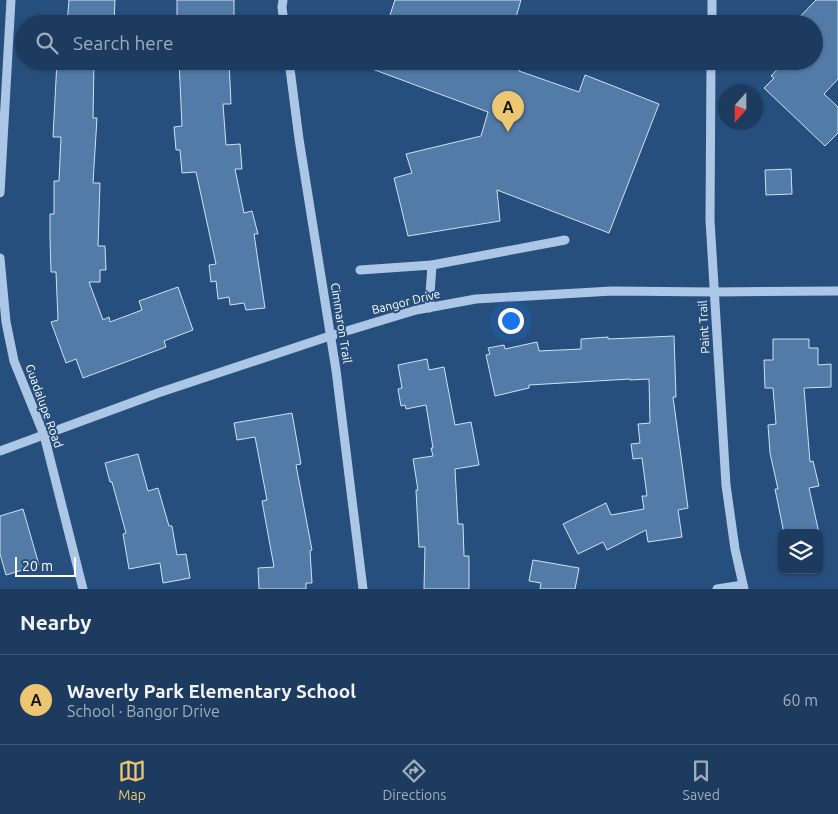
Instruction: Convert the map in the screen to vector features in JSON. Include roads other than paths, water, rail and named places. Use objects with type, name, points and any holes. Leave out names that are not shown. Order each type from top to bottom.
[{"type":"street","points":[[0,193],[1,135],[11,0]]},
{"type":"street","points":[[283,0],[283,15]]},
{"type":"street","points":[[712,0],[712,15]]},
{"type":"street","name":"Cimmaron Trail","points":[[291,70],[299,139],[336,370],[363,589]]},
{"type":"street","name":"Paint Trail","points":[[711,70],[710,220],[726,485],[735,549],[744,587]]},
{"type":"street","points":[[360,270],[432,265],[565,240]]},
{"type":"street","name":"Guadalupe Road","points":[[0,258],[6,322],[14,360],[44,435],[83,589]]},
{"type":"street","points":[[429,308],[432,265]]},
{"type":"street","name":"Bangor Drive","points":[[0,451],[158,393],[330,336],[416,310],[476,298],[612,291],[838,291]]},
{"type":"street","points":[[717,589],[744,587]]},
{"type":"place","name":"Waverly Park Elementary School","points":[[508,132]]}]
